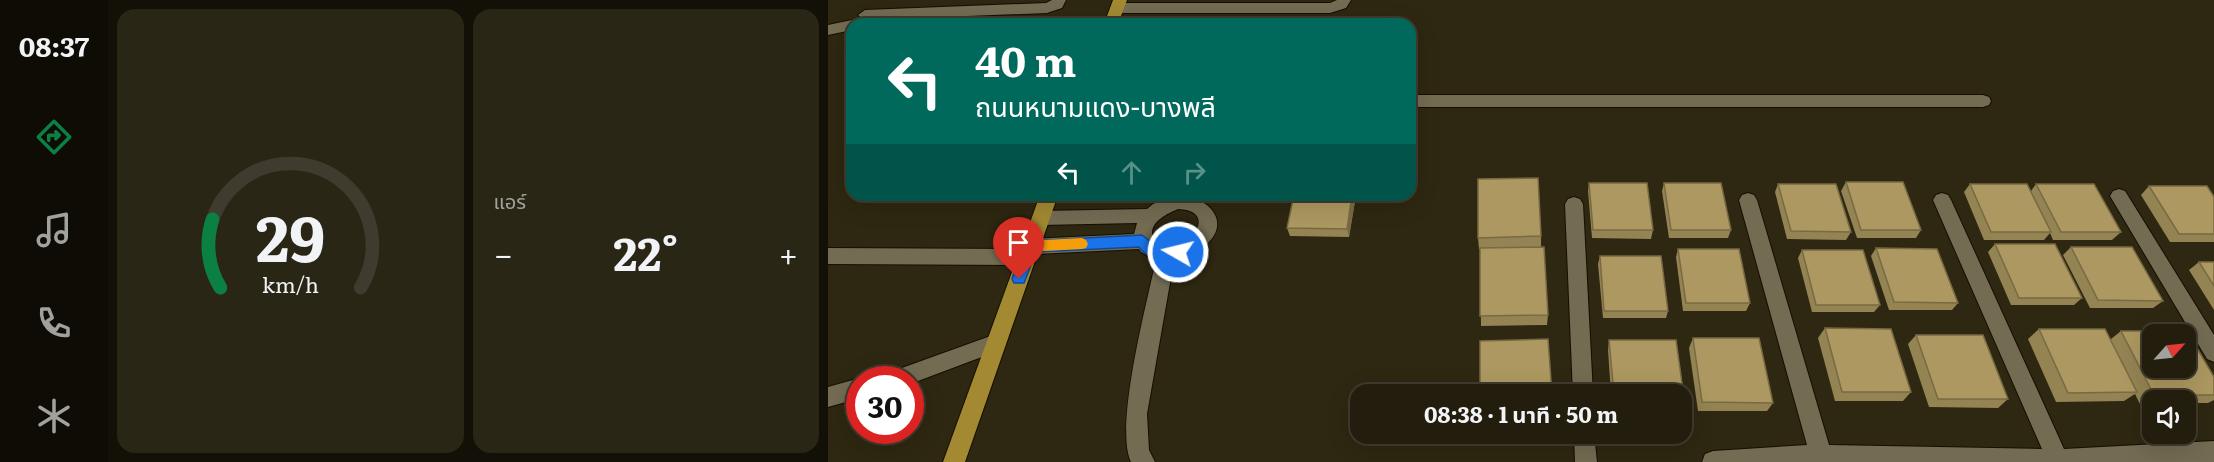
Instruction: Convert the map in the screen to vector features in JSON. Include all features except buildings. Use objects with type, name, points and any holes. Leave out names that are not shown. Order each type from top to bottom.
[{"type":"main road","points":[[954,462],[1047,201]]},
{"type":"street","points":[[860,18],[875,0]]},
{"type":"street","points":[[911,18],[1047,8],[1056,5],[1059,0]]},
{"type":"street","points":[[1118,4],[1330,8],[1341,5],[1344,0]]},
{"type":"street","points":[[828,30],[846,25]]},
{"type":"street","points":[[1416,100],[1983,101]]},
{"type":"street","points":[[2119,196],[2214,353]]},
{"type":"street","points":[[1748,200],[1821,455]]},
{"type":"street","points":[[1942,200],[2058,460]]},
{"type":"street","points":[[1041,218],[1149,216],[1167,205],[1187,202],[1196,204],[1207,215],[1208,224],[1205,233],[1198,241],[1183,250],[1166,254],[1147,248],[1142,241],[1141,233],[1149,216]]},
{"type":"street","points":[[1574,204],[1583,384]]},
{"type":"street","points":[[828,256],[1029,252],[1142,241]]},
{"type":"street","points":[[1144,462],[1138,453],[1136,414],[1166,254]]},
{"type":"street","points":[[924,370],[996,344]]},
{"type":"street","points":[[828,398],[846,392]]},
{"type":"street","points":[[1585,444],[1586,462]]},
{"type":"street","points":[[1713,462],[1821,455],[2058,460],[2214,452]]},
{"type":"slow traffic","points":[[1044,246],[1082,244]]},
{"type":"route","points":[[1019,279],[1030,246],[1142,241],[1147,248],[1156,252],[1166,254],[1178,252]]}]
